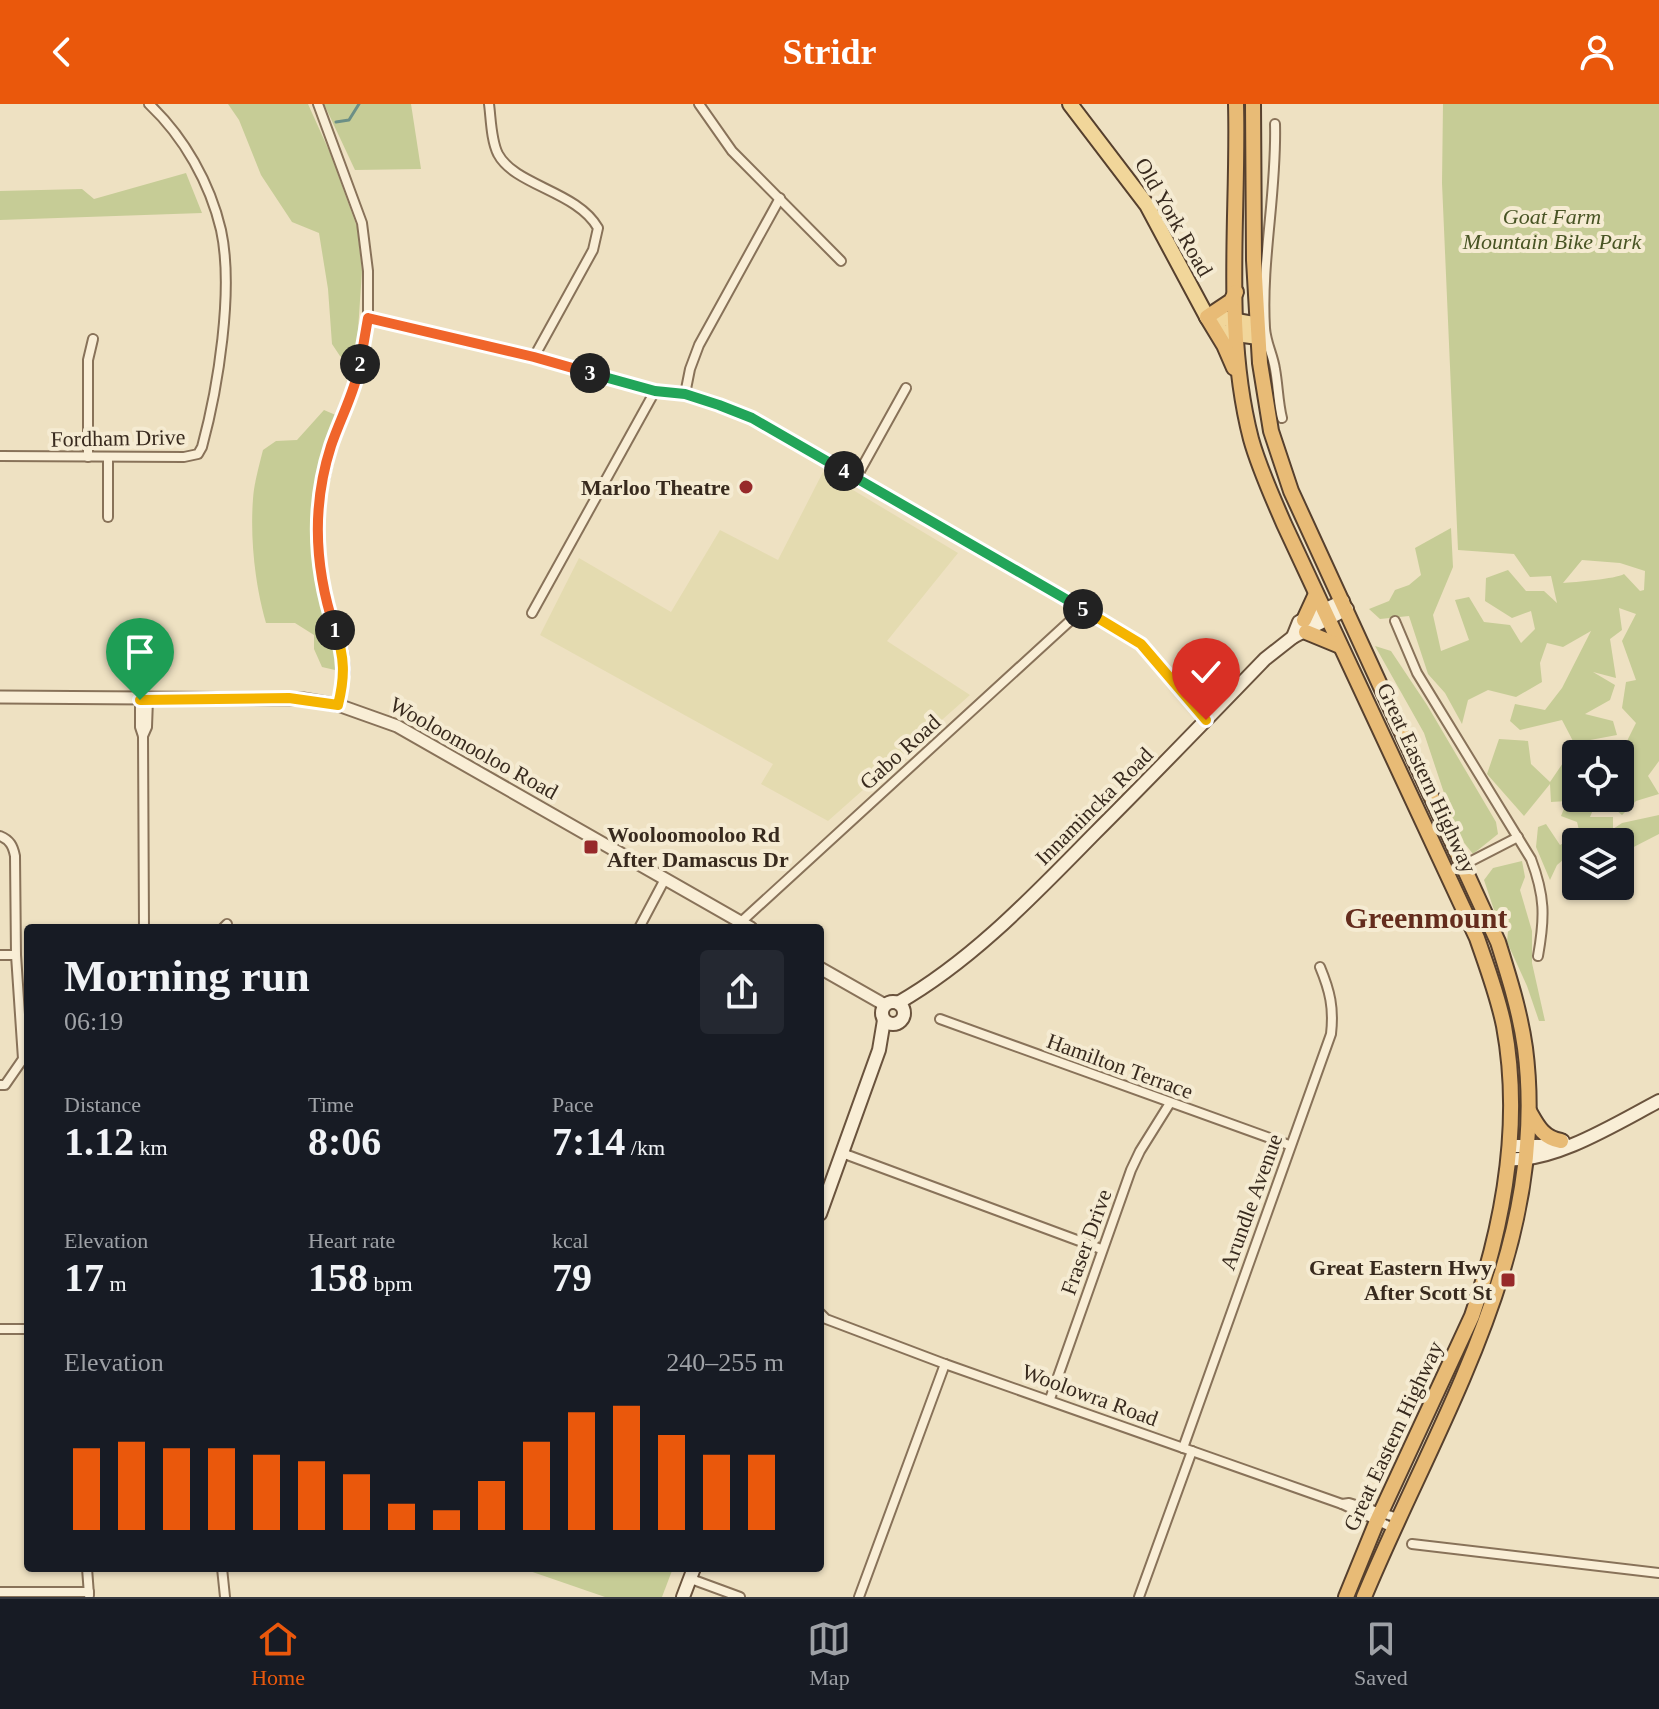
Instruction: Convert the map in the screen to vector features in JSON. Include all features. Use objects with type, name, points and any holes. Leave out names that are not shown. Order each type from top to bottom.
[{"type":"highway","name":"Great Eastern Highway","points":[[1236,104],[1236,329],[1243,396],[1261,472],[1477,938],[1500,1011],[1507,1050],[1509,1152],[1500,1220],[1472,1316],[1379,1517],[1346,1597]]},
{"type":"highway","name":"Great Eastern Highway","points":[[1253,104],[1258,330],[1271,394],[1271,431],[1291,491],[1498,942],[1516,999],[1525,1051],[1528,1110],[1526,1153],[1513,1235],[1492,1307],[1467,1373],[1395,1523],[1364,1597]]},
{"type":"highway","points":[[1236,292],[1231,301],[1207,317],[1232,359],[1243,396]]},
{"type":"highway","points":[[1316,594],[1301,629],[1341,646]]},
{"type":"highway","points":[[1528,1110],[1550,1139],[1561,1141]]},
{"type":"main road","name":"Old York Road","points":[[1070,104],[1147,205],[1207,317]]},
{"type":"main road","points":[[1207,317],[1219,316],[1236,329],[1258,330]]},
{"type":"main road","name":"Innamincka Road","points":[[824,1203],[879,1050],[886,1042],[891,1012],[915,1001],[916,995],[969,956],[1072,857],[1265,659],[1301,629],[1345,605]]},
{"type":"main road","points":[[1509,1152],[1563,1150],[1659,1101]]},
{"type":"main road","points":[[1526,1153],[1561,1141],[1578,1140]]},
{"type":"main road","points":[[683,1597],[692,1574]]},
{"type":"street","name":"Fordham Drive","points":[[0,456],[184,457],[198,454],[204,439],[222,338],[224,261],[220,227],[196,163],[149,104]]},
{"type":"street","points":[[318,104],[362,223],[368,271],[368,318],[359,370],[331,447],[319,503],[318,558],[323,588],[343,651],[345,671],[338,705]]},
{"type":"street","points":[[489,104],[498,154],[512,169],[583,209],[598,228],[593,250],[534,357]]},
{"type":"street","points":[[699,104],[732,151],[841,261]]},
{"type":"street","points":[[1275,124],[1276,162],[1265,281],[1265,329],[1275,367],[1271,394],[1282,418]]},
{"type":"street","points":[[685,394],[699,345],[780,198]]},
{"type":"street","points":[[368,318],[534,357],[655,391],[685,394],[752,418],[1141,644],[1206,720]]},
{"type":"street","points":[[88,457],[88,360],[93,339]]},
{"type":"street","points":[[856,478],[906,388]]},
{"type":"street","points":[[532,613],[655,391]]},
{"type":"street","points":[[1243,396],[1271,394]]},
{"type":"street","points":[[108,457],[108,517]]},
{"type":"street","name":"Gabo Road","points":[[747,924],[1083,609]]},
{"type":"street","points":[[1395,621],[1417,673],[1531,859],[1541,884],[1545,907],[1538,956]]},
{"type":"street","name":"Wooloomooloo Road","points":[[1,698],[289,698],[338,705],[379,718],[410,733],[744,924]]},
{"type":"street","points":[[144,700],[140,727],[143,736],[144,924]]},
{"type":"street","points":[[0,836],[13,846],[15,856],[16,955],[23,1059],[5,1085],[0,1085]]},
{"type":"street","points":[[1448,873],[1518,837]]},
{"type":"street","points":[[641,924],[665,879]]},
{"type":"street","points":[[0,955],[16,955]]},
{"type":"street","name":"Arundle Avenue","points":[[1139,1597],[1289,1145],[1331,1034],[1334,1014],[1332,995],[1320,967]]},
{"type":"street","points":[[824,970],[891,1012]]},
{"type":"street","name":"Hamilton Terrace","points":[[940,1019],[1289,1145]]},
{"type":"street","name":"Fraser Drive","points":[[1050,1399],[1101,1249],[1140,1151],[1170,1103]]},
{"type":"street","points":[[842,1153],[1101,1249]]},
{"type":"street","name":"Woolowra Road","points":[[824,1318],[945,1364],[1395,1523]]},
{"type":"street","points":[[0,1329],[24,1329]]},
{"type":"street","points":[[859,1597],[945,1364]]},
{"type":"street","points":[[1412,1544],[1659,1573]]},
{"type":"street","points":[[0,1592],[89,1595],[87,1572]]},
{"type":"street","points":[[222,1572],[225,1597]]},
{"type":"street","points":[[692,1574],[740,1597]]},
{"type":"shaded area","points":[[823,472],[958,553],[887,641],[970,695],[828,821],[761,784],[773,764],[540,635],[579,558],[671,612],[720,530],[778,560]]},
{"type":"green space","points":[[228,104],[308,104],[331,155],[357,227],[362,271],[357,345],[353,360],[340,356],[332,344],[328,289],[319,233],[292,222],[261,175],[239,120]]},
{"type":"green space","points":[[324,104],[411,104],[421,169],[355,170]]},
{"type":"green space","name":"Goat Farm Mountain Bike Park","points":[[1443,104],[1659,104],[1659,761],[1648,776],[1659,794],[1634,803],[1634,740],[1628,740],[1636,723],[1622,708],[1626,682],[1636,680],[1622,641],[1636,614],[1619,608],[1622,630],[1610,639],[1616,678],[1593,672],[1615,685],[1610,700],[1585,714],[1613,721],[1617,735],[1572,740],[1562,720],[1520,730],[1510,721],[1515,704],[1545,710],[1562,688],[1591,631],[1563,647],[1547,643],[1540,663],[1542,682],[1516,697],[1488,690],[1468,700],[1462,724],[1445,693],[1428,674],[1409,616],[1380,619],[1369,609],[1389,601],[1395,590],[1409,585],[1421,575],[1415,548],[1451,528],[1453,567],[1433,615],[1441,651],[1469,640],[1455,600],[1469,597],[1484,622],[1510,625],[1521,643],[1535,629],[1531,611],[1512,618],[1485,601],[1486,578],[1508,570],[1526,591],[1544,591],[1557,603],[1551,576],[1530,577],[1514,554],[1458,550],[1442,183]],"holes":[[[1582,560],[1620,563],[1645,571],[1644,590],[1640,591],[1624,574],[1563,583]]]},
{"type":"green space","points":[[186,173],[202,213],[0,220],[0,191],[82,189],[94,199]]},
{"type":"green space","points":[[324,410],[338,416],[317,480],[311,546],[317,592],[332,641],[335,670],[322,667],[314,649],[314,635],[295,623],[266,623],[256,578],[252,530],[254,493],[263,450],[276,441],[297,440]]},
{"type":"green space","points":[[1375,646],[1391,651],[1427,705],[1496,822],[1498,834],[1473,854],[1458,835],[1424,733]]},
{"type":"green space","points":[[1499,739],[1528,741],[1531,764],[1550,782],[1562,764],[1562,801],[1551,802],[1550,784],[1524,816],[1487,774]]},
{"type":"green space","points":[[1563,812],[1592,812],[1590,817],[1613,817],[1613,828],[1578,828],[1577,822],[1561,816]]},
{"type":"green space","points":[[1659,815],[1659,834],[1634,847],[1634,828],[1614,828],[1622,823]]},
{"type":"green space","points":[[1546,824],[1560,845],[1562,861],[1550,880],[1536,847],[1538,827]]},
{"type":"green space","points":[[1522,861],[1525,877],[1520,890],[1532,931],[1532,963],[1545,1021],[1539,1021],[1507,942],[1509,920],[1495,913],[1484,880],[1493,868]]},
{"type":"green space","points":[[533,1572],[671,1572],[662,1597],[605,1597]]},
{"type":"waterway","points":[[336,122],[349,120],[359,104]]},
{"type":"place","name":"Marloo Theatre","points":[[746,487]]},
{"type":"place","name":"Wooloomooloo Rd After Damascus Dr","points":[[591,847]]},
{"type":"place","name":"Great Eastern Hwy After Scott St","points":[[1508,1280]]},
{"type":"district","name":"Greenmount","points":[[1426,917]]},
{"type":"route","points":[[140,700],[289,698],[338,705],[345,671],[343,651],[328,608],[318,558],[319,503],[331,447],[359,370],[368,318],[534,357],[655,391],[685,394],[752,418],[1141,644],[1206,720]]}]
